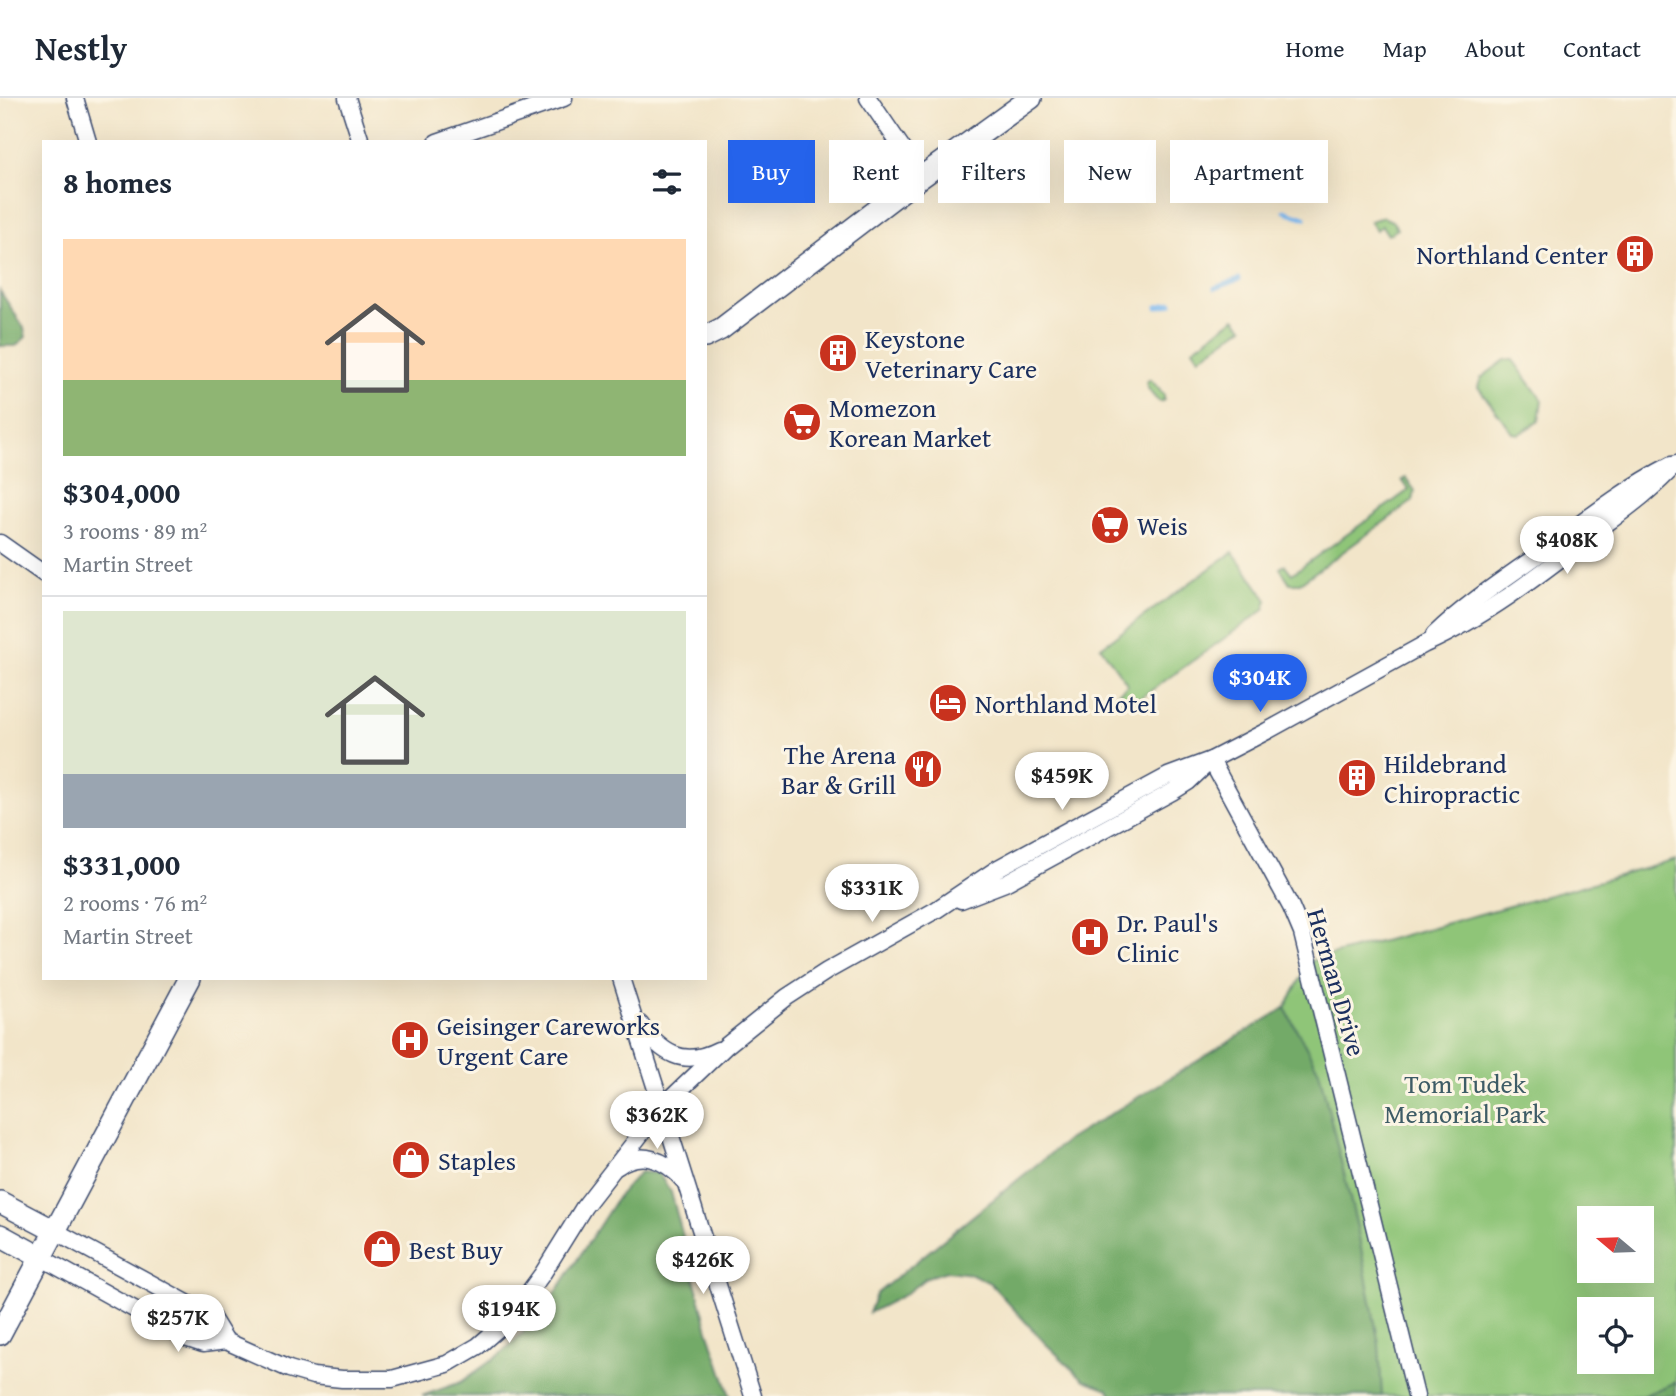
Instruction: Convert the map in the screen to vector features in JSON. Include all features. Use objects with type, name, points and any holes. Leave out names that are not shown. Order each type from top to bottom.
[{"type":"main road","points":[[924,176],[1031,98]]},
{"type":"main road","points":[[713,333],[887,203]]},
{"type":"main road","points":[[0,1334],[189,980]]},
{"type":"main road","points":[[0,1202],[55,1231]]},
{"type":"main road","points":[[0,1234],[40,1257]]},
{"type":"street","points":[[75,98],[87,140]]},
{"type":"street","points":[[347,98],[360,140]]},
{"type":"street","points":[[443,140],[564,98]]},
{"type":"street","points":[[868,98],[897,140]]},
{"type":"street","points":[[40,1257],[188,1339],[203,1344],[226,1341],[289,1369],[334,1378],[392,1379],[447,1364],[478,1346],[510,1318],[543,1273],[584,1207],[662,1107],[726,1046],[808,982],[936,910],[1005,883],[1172,792],[1188,782],[1211,760],[1425,644],[1464,608],[1540,553],[1636,485],[1676,463]]},
{"type":"street","points":[[0,543],[42,573]]},
{"type":"street","name":"Herman Drive","points":[[1211,760],[1291,907],[1302,933],[1416,1396]]},
{"type":"street","points":[[622,980],[753,1396]]},
{"type":"street","points":[[632,1013],[649,1037],[680,1058],[708,1055],[726,1046]]},
{"type":"street","points":[[611,1172],[625,1161],[634,1158],[655,1158],[671,1167],[687,1184]]},
{"type":"street","points":[[55,1231],[200,1310],[212,1318],[226,1341]]},
{"type":"green space","points":[[1383,217],[1392,221],[1398,229],[1388,235],[1382,226],[1376,230],[1370,221]]},
{"type":"green space","points":[[0,291],[24,328],[26,337],[16,346],[0,346]]},
{"type":"green space","points":[[1235,318],[1243,327],[1199,358],[1193,349]]},
{"type":"green space","points":[[1505,360],[1513,360],[1542,400],[1539,421],[1519,434],[1513,433],[1478,387],[1481,378]]},
{"type":"green space","points":[[1149,380],[1164,395],[1164,400],[1160,402],[1152,394],[1146,383]]},
{"type":"green space","points":[[1406,478],[1415,491],[1413,501],[1300,583],[1290,583],[1280,568],[1285,565],[1292,574],[1409,490],[1402,480]]},
{"type":"green space","points":[[1233,552],[1267,600],[1264,610],[1135,702],[1124,701],[1118,693],[1128,685],[1101,647]]},
{"type":"green space","name":"Tom Tudek Memorial Park","points":[[1676,860],[1676,1396],[1352,1396],[1273,1034],[1310,961]]},
{"type":"green space","points":[[1285,1008],[1319,1071],[1357,1227],[1379,1344],[1382,1396],[1113,1396],[1108,1389],[1084,1380],[1045,1343],[990,1283],[972,1274],[947,1271],[927,1277],[904,1295],[869,1313],[876,1294],[1066,1141]]},
{"type":"green space","points":[[640,1172],[658,1173],[671,1192],[708,1330],[730,1396],[422,1396],[461,1382],[502,1353],[542,1314],[619,1195]]},
{"type":"green space","points":[[1676,1382],[1676,1396],[1642,1396]]},
{"type":"waterway","points":[[1285,211],[1305,218]]},
{"type":"waterway","points":[[1215,288],[1239,279]]},
{"type":"waterway","points":[[1158,307],[1172,303]]},
{"type":"place","name":"Northland Center","points":[[1635,254]]},
{"type":"place","name":"Keystone Veterinary Care","points":[[838,353]]},
{"type":"place","name":"Momezon Korean Market","points":[[802,422]]},
{"type":"place","name":"Weis","points":[[1110,525]]},
{"type":"place","name":"Northland Motel","points":[[948,703]]},
{"type":"place","name":"The Arena Bar & Grill","points":[[923,769]]},
{"type":"place","name":"Hildebrand Chiropractic","points":[[1357,778]]},
{"type":"place","name":"Dr. Paul's Clinic","points":[[1090,937]]},
{"type":"place","name":"Geisinger Careworks Urgent Care","points":[[410,1040]]},
{"type":"place","name":"Staples","points":[[411,1160]]},
{"type":"place","name":"Best Buy","points":[[382,1249]]}]
